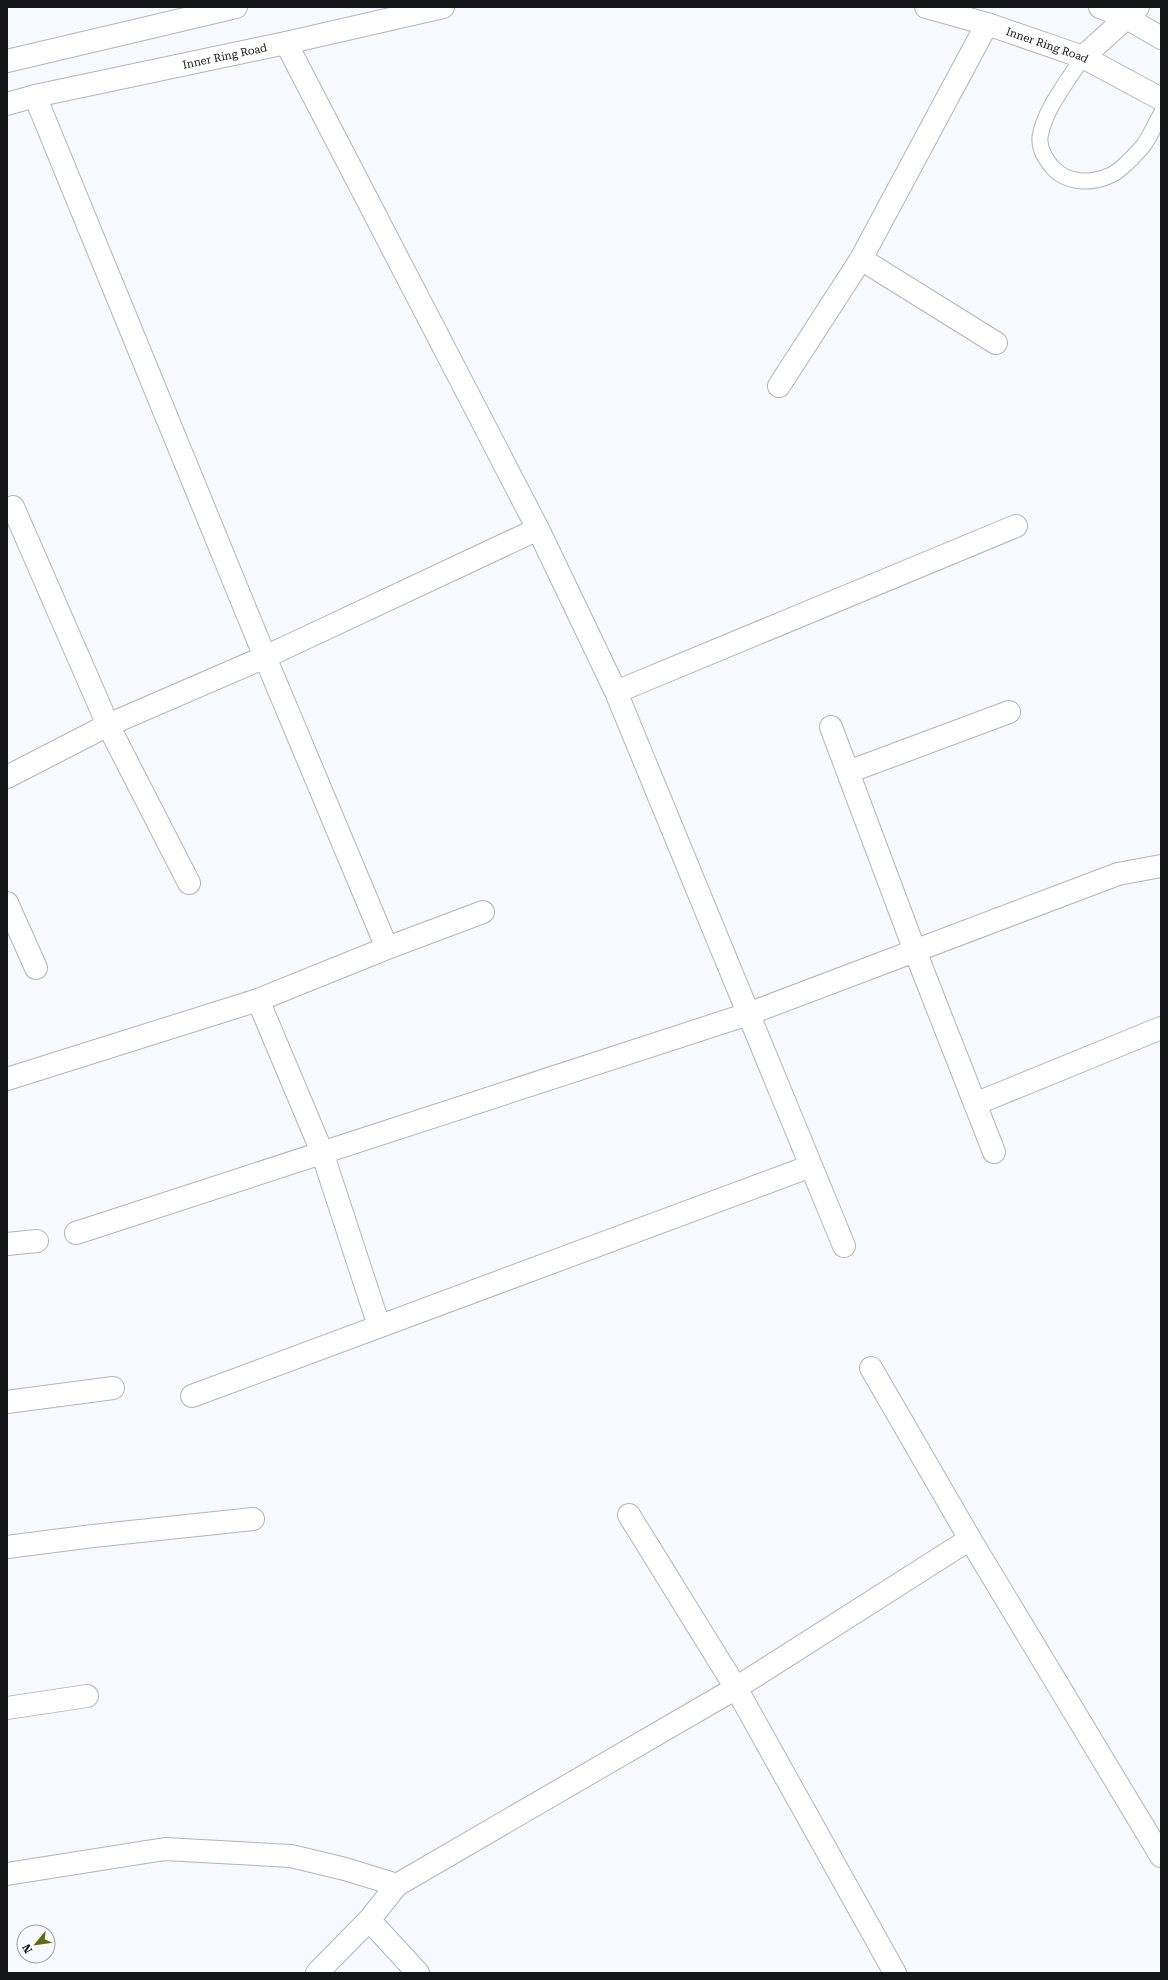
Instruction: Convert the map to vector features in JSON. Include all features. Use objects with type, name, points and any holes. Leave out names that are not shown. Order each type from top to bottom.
[{"type":"main road","points":[[7,61],[236,7]]},
{"type":"main road","name":"Inner Ring Road","points":[[7,104],[35,96],[286,43],[443,7]]},
{"type":"main road","name":"Inner Ring Road","points":[[926,7],[987,24],[1083,57],[1161,99]]},
{"type":"main road","points":[[1100,7],[1132,12],[1161,38]]},
{"type":"main road","points":[[1083,57],[1132,12]]},
{"type":"main road","points":[[779,386],[861,259],[987,24]]},
{"type":"main road","points":[[286,43],[538,529],[616,692],[844,1246]]},
{"type":"main road","points":[[35,96],[264,657],[387,948]]},
{"type":"main road","points":[[861,259],[996,343]]},
{"type":"main road","points":[[13,507],[108,725],[189,883]]},
{"type":"main road","points":[[616,692],[1016,526]]},
{"type":"main road","points":[[7,777],[108,725],[264,657],[538,529]]},
{"type":"main road","points":[[848,772],[1009,712]]},
{"type":"main road","points":[[831,727],[915,951],[994,1152]]},
{"type":"main road","points":[[76,1233],[748,1014],[1118,874],[1161,866]]},
{"type":"main road","points":[[7,903],[36,968]]},
{"type":"main road","points":[[7,1079],[258,1000],[387,948],[483,912]]},
{"type":"main road","points":[[258,1000],[322,1152],[379,1326]]},
{"type":"main road","points":[[975,1104],[1161,1028]]},
{"type":"main road","points":[[192,1396],[811,1166]]},
{"type":"main road","points":[[7,1244],[37,1240]]},
{"type":"main road","points":[[871,1368],[970,1539],[1161,1856]]},
{"type":"main road","points":[[7,1402],[113,1388]]},
{"type":"main road","points":[[629,1515],[736,1688],[895,1973]]},
{"type":"main road","points":[[7,1547],[252,1519]]},
{"type":"main road","points":[[317,1973],[369,1920],[397,1885],[736,1688],[970,1539]]},
{"type":"main road","points":[[7,1708],[87,1696]]},
{"type":"main road","points":[[7,1874],[165,1849],[291,1856],[345,1869],[397,1885]]},
{"type":"main road","points":[[369,1920],[418,1973]]},
{"type":"lane","points":[[1083,57],[1053,106],[1040,138],[1043,156],[1056,171],[1075,181],[1092,181],[1112,174],[1144,145],[1161,114]]}]
